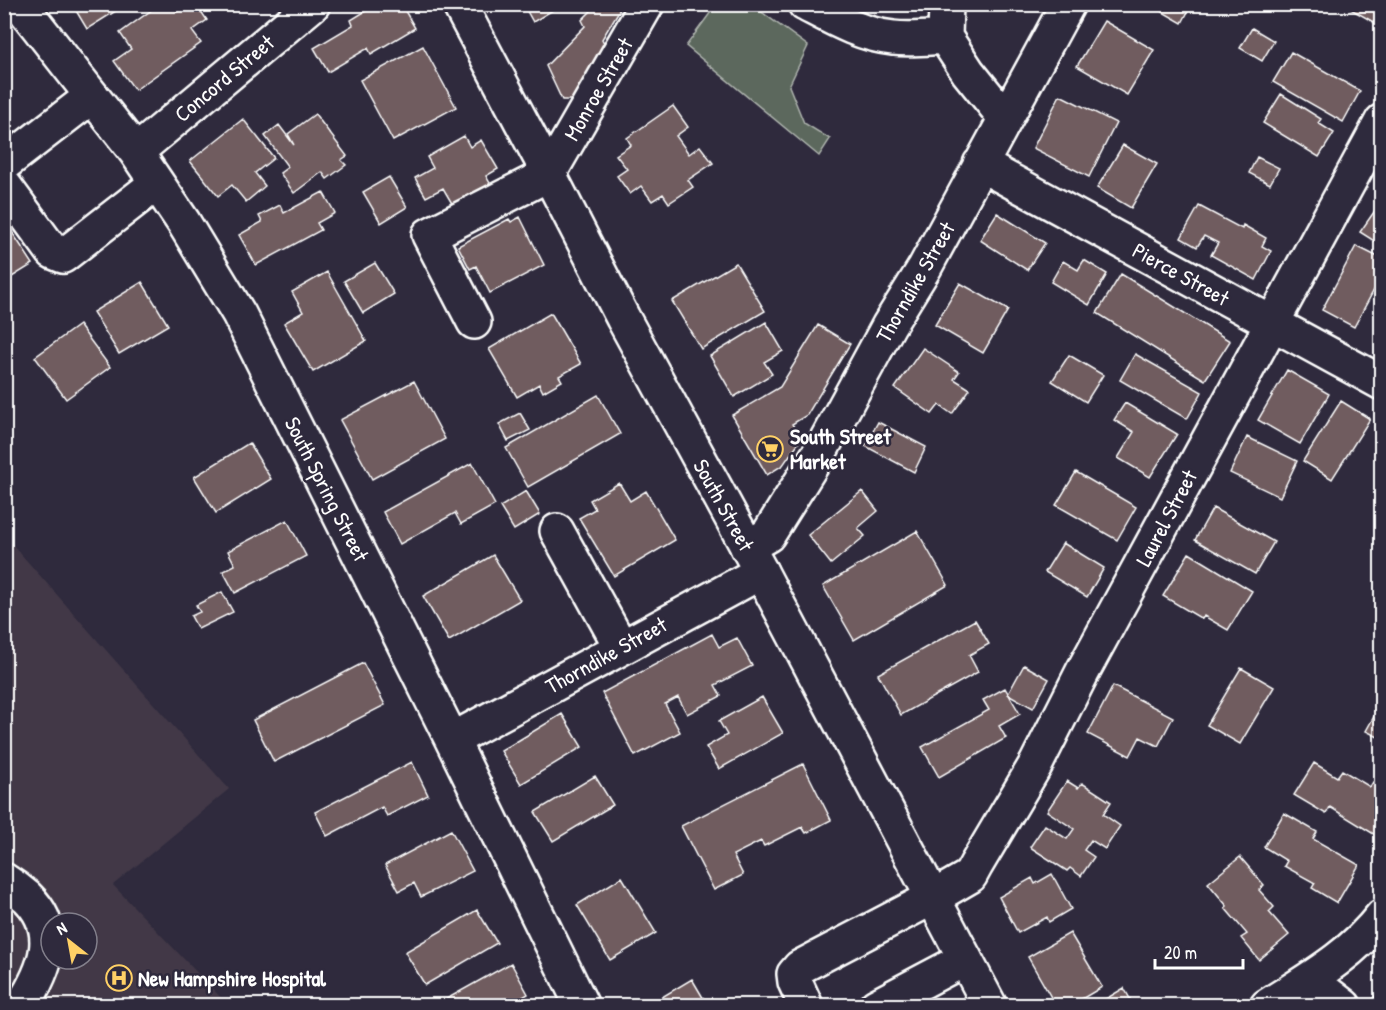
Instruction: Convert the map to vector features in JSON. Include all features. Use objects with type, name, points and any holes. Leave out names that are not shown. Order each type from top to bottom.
[{"type":"street","name":"South Spring Street","points":[[20,4],[158,183],[239,314],[582,1005]]},
{"type":"street","name":"Concord Street","points":[[136,152],[314,4]]},
{"type":"street","name":"South Street","points":[[459,4],[622,318],[754,559],[990,1005]]},
{"type":"street","name":"Monroe Street","points":[[549,174],[647,4]]},
{"type":"street","points":[[805,4],[852,27],[876,35],[892,38],[945,37]]},
{"type":"street","points":[[945,4],[945,37],[968,72],[1005,118]]},
{"type":"street","name":"Thorndike Street","points":[[452,740],[621,647],[754,559],[821,450],[889,325],[925,267],[1068,4]]},
{"type":"street","points":[[4,164],[92,96]]},
{"type":"street","name":"Laurel Street","points":[[806,1005],[795,982],[794,974],[800,966],[970,876],[1036,764],[1083,671],[1382,121]]},
{"type":"street","name":"Pierce Street","points":[[980,164],[1382,383]]},
{"type":"street","points":[[474,322],[429,235],[549,174]]},
{"type":"street","points":[[4,185],[53,252],[63,256],[158,183]]},
{"type":"street","points":[[557,531],[621,647]]},
{"type":"street","points":[[4,880],[27,898],[44,921],[48,953],[36,984],[22,1005]]},
{"type":"street","points":[[1267,1005],[1334,964],[1359,943],[1382,916]]},
{"type":"street","points":[[876,1005],[965,959]]},
{"type":"street","points":[[1309,980],[1344,1005]]},
{"type":"shaded area","points":[[4,535],[229,789],[113,885],[228,1005],[5,1005]]},
{"type":"green space","points":[[716,5],[752,5],[808,46],[789,86],[804,123],[830,139],[819,156],[686,46]]},
{"type":"building","points":[[72,4],[127,4],[87,29]]},
{"type":"building","points":[[160,4],[171,4],[177,12],[187,4],[196,4],[207,20],[192,31],[201,43],[135,90],[114,61],[131,49],[120,33]]},
{"type":"building","points":[[377,4],[401,4],[415,28],[371,54],[368,48],[328,72],[314,48],[353,25],[351,20]]},
{"type":"building","points":[[523,4],[563,4],[533,22]]},
{"type":"building","points":[[598,4],[614,4],[620,9],[602,39],[606,47],[572,100],[562,100],[546,66],[585,26],[582,20]]},
{"type":"building","points":[[1149,4],[1192,4],[1182,23]]},
{"type":"building","points":[[1342,4],[1382,4],[1382,27]]},
{"type":"building","points":[[1104,21],[1154,50],[1127,95],[1077,66]]},
{"type":"building","points":[[1252,28],[1274,41],[1262,61],[1240,48]]},
{"type":"building","points":[[423,46],[456,107],[393,141],[360,80]]},
{"type":"building","points":[[1291,52],[1360,91],[1343,122],[1273,82]]},
{"type":"building","points":[[1281,94],[1321,119],[1318,123],[1334,133],[1319,157],[1263,123]]},
{"type":"building","points":[[1060,95],[1116,123],[1089,177],[1033,148]]},
{"type":"building","points":[[673,106],[688,127],[676,136],[689,154],[700,146],[713,163],[688,180],[693,187],[669,203],[663,194],[652,201],[641,186],[630,194],[617,176],[627,169],[616,155],[631,145],[627,138]]},
{"type":"building","points":[[315,114],[347,156],[341,160],[346,165],[327,179],[322,172],[294,193],[280,173],[288,167],[265,136],[279,125],[294,145],[288,134]]},
{"type":"building","points":[[243,119],[274,158],[255,173],[265,186],[246,202],[232,185],[218,196],[190,161]]},
{"type":"building","points":[[464,136],[470,147],[481,140],[498,169],[486,176],[491,185],[454,207],[443,188],[426,197],[415,178],[433,168],[427,157]]},
{"type":"building","points":[[1123,145],[1157,164],[1131,208],[1097,188]]},
{"type":"building","points":[[1257,157],[1279,168],[1270,184],[1249,173]]},
{"type":"building","points":[[389,177],[407,207],[381,223],[363,192]]},
{"type":"building","points":[[323,192],[335,213],[317,223],[321,230],[256,265],[239,235],[262,222],[259,216],[280,205],[284,213]]},
{"type":"building","points":[[1382,202],[1382,246],[1360,232]]},
{"type":"building","points":[[1199,206],[1242,229],[1243,225],[1266,238],[1262,246],[1271,251],[1256,280],[1211,255],[1218,243],[1204,236],[1197,247],[1181,238]]},
{"type":"building","points":[[997,213],[1045,243],[1027,270],[980,240]]},
{"type":"building","points":[[520,217],[544,265],[490,293],[476,266],[470,269],[458,246],[509,219],[511,222]]},
{"type":"building","points":[[4,220],[33,264],[4,282]]},
{"type":"building","points":[[1356,246],[1382,259],[1382,275],[1354,327],[1322,310]]},
{"type":"building","points":[[1084,260],[1107,274],[1089,305],[1051,282],[1063,261],[1078,270]]},
{"type":"building","points":[[375,263],[394,294],[363,313],[344,281]]},
{"type":"building","points":[[736,263],[765,311],[701,349],[672,301]]},
{"type":"building","points":[[327,272],[366,341],[313,372],[284,323],[303,312],[292,292]]},
{"type":"building","points":[[1121,274],[1230,341],[1205,380],[1097,313]]},
{"type":"building","points":[[142,282],[168,325],[119,354],[93,312]]},
{"type":"building","points":[[960,283],[1008,310],[983,353],[935,325]]},
{"type":"building","points":[[551,313],[581,364],[559,376],[562,381],[543,392],[539,384],[517,397],[489,349]]},
{"type":"building","points":[[766,322],[783,351],[764,362],[772,374],[734,397],[710,356]]},
{"type":"building","points":[[79,325],[110,367],[66,399],[35,357]]},
{"type":"building","points":[[818,325],[850,344],[807,415],[792,424],[801,439],[783,465],[767,475],[732,415],[780,387]]},
{"type":"building","points":[[923,348],[959,372],[954,379],[970,389],[952,414],[939,405],[932,414],[895,388]]},
{"type":"building","points":[[1135,354],[1202,392],[1187,419],[1120,380]]},
{"type":"building","points":[[1069,355],[1103,375],[1086,402],[1052,381]]},
{"type":"building","points":[[1287,370],[1329,394],[1300,444],[1258,420]]},
{"type":"building","points":[[414,381],[445,439],[372,479],[340,420]]},
{"type":"building","points":[[598,395],[620,434],[528,487],[506,448]]},
{"type":"building","points":[[1341,401],[1370,419],[1332,479],[1303,461]]},
{"type":"building","points":[[1125,403],[1177,434],[1150,477],[1118,458],[1134,432],[1114,420]]},
{"type":"building","points":[[520,413],[530,430],[508,441],[499,424]]},
{"type":"building","points":[[878,422],[926,447],[914,472],[865,446]]},
{"type":"building","points":[[1247,437],[1297,461],[1280,497],[1230,473]]},
{"type":"building","points":[[249,443],[271,479],[216,513],[194,477]]},
{"type":"building","points":[[472,463],[495,505],[461,524],[455,513],[400,544],[383,512]]},
{"type":"building","points":[[1076,472],[1136,507],[1117,540],[1056,505]]},
{"type":"building","points":[[619,483],[630,501],[646,491],[675,540],[614,576],[579,518],[595,509],[590,500]]},
{"type":"building","points":[[526,491],[540,514],[514,530],[500,507]]},
{"type":"building","points":[[862,491],[878,511],[858,528],[865,536],[831,564],[808,535]]},
{"type":"building","points":[[1213,508],[1274,542],[1255,574],[1195,540]]},
{"type":"building","points":[[287,520],[306,556],[235,593],[223,571],[235,565],[228,551]]},
{"type":"building","points":[[917,531],[948,585],[854,640],[823,586]]},
{"type":"building","points":[[1063,543],[1104,568],[1087,597],[1045,572]]},
{"type":"building","points":[[1189,553],[1252,591],[1228,630],[1204,616],[1202,619],[1163,596]]},
{"type":"building","points":[[493,555],[520,600],[449,641],[423,596]]},
{"type":"building","points":[[222,592],[233,612],[198,629],[191,616],[200,612],[196,605]]},
{"type":"building","points":[[975,620],[989,644],[969,655],[978,672],[901,715],[878,674]]},
{"type":"building","points":[[712,634],[719,647],[737,638],[752,666],[715,685],[721,696],[687,714],[678,697],[665,704],[680,732],[635,756],[602,693]]},
{"type":"building","points":[[363,663],[385,705],[274,762],[253,720]]},
{"type":"building","points":[[1024,665],[1049,679],[1033,708],[1008,694]]},
{"type":"building","points":[[1241,668],[1274,687],[1240,744],[1207,725]]},
{"type":"building","points":[[1113,686],[1173,717],[1158,746],[1140,737],[1130,756],[1088,734]]},
{"type":"building","points":[[1005,688],[1020,714],[999,726],[1006,738],[939,777],[922,747],[989,710],[983,700]]},
{"type":"building","points":[[762,697],[783,733],[719,769],[706,747],[727,735],[719,721]]},
{"type":"building","points":[[1382,702],[1382,739],[1366,731]]},
{"type":"building","points":[[562,714],[582,747],[521,784],[501,751]]},
{"type":"building","points":[[412,762],[428,795],[387,816],[382,807],[327,836],[315,812]]},
{"type":"building","points":[[1314,763],[1337,777],[1342,770],[1370,787],[1373,782],[1382,786],[1382,830],[1377,836],[1330,807],[1326,814],[1294,795]]},
{"type":"building","points":[[803,764],[831,820],[806,833],[802,827],[764,846],[761,841],[733,855],[743,875],[714,890],[681,826]]},
{"type":"building","points":[[595,776],[613,805],[553,841],[535,812]]},
{"type":"building","points":[[1067,781],[1078,788],[1082,783],[1111,802],[1103,814],[1120,826],[1105,849],[1091,840],[1084,850],[1094,857],[1081,876],[1070,868],[1067,871],[1030,847],[1045,825],[1067,839],[1074,829],[1047,811]]},
{"type":"building","points":[[1284,813],[1317,832],[1313,839],[1359,865],[1337,903],[1312,888],[1315,883],[1284,866],[1287,861],[1264,847]]},
{"type":"building","points":[[451,830],[473,871],[421,897],[414,883],[399,891],[385,865]]},
{"type":"building","points":[[1240,857],[1264,885],[1259,890],[1274,907],[1269,912],[1289,935],[1259,960],[1241,938],[1247,934],[1208,883]]},
{"type":"building","points":[[1052,874],[1071,909],[1049,922],[1047,917],[1018,933],[999,897],[1032,878],[1035,884]]},
{"type":"building","points":[[622,877],[656,933],[610,960],[577,905]]},
{"type":"building","points":[[477,910],[497,943],[425,985],[405,952]]},
{"type":"building","points":[[1070,933],[1102,987],[1070,1006],[1056,1006],[1028,957]]},
{"type":"building","points":[[511,963],[528,994],[508,1006],[434,1006]]},
{"type":"building","points":[[692,979],[708,1006],[647,1006]]},
{"type":"building","points":[[1382,986],[1382,1006],[1368,1006]]},
{"type":"building","points":[[1124,988],[1134,1006],[1094,1006]]},
{"type":"place","name":"South Street Market","points":[[770,449]]},
{"type":"place","name":"New Hampshire Hospital","points":[[119,978]]}]
